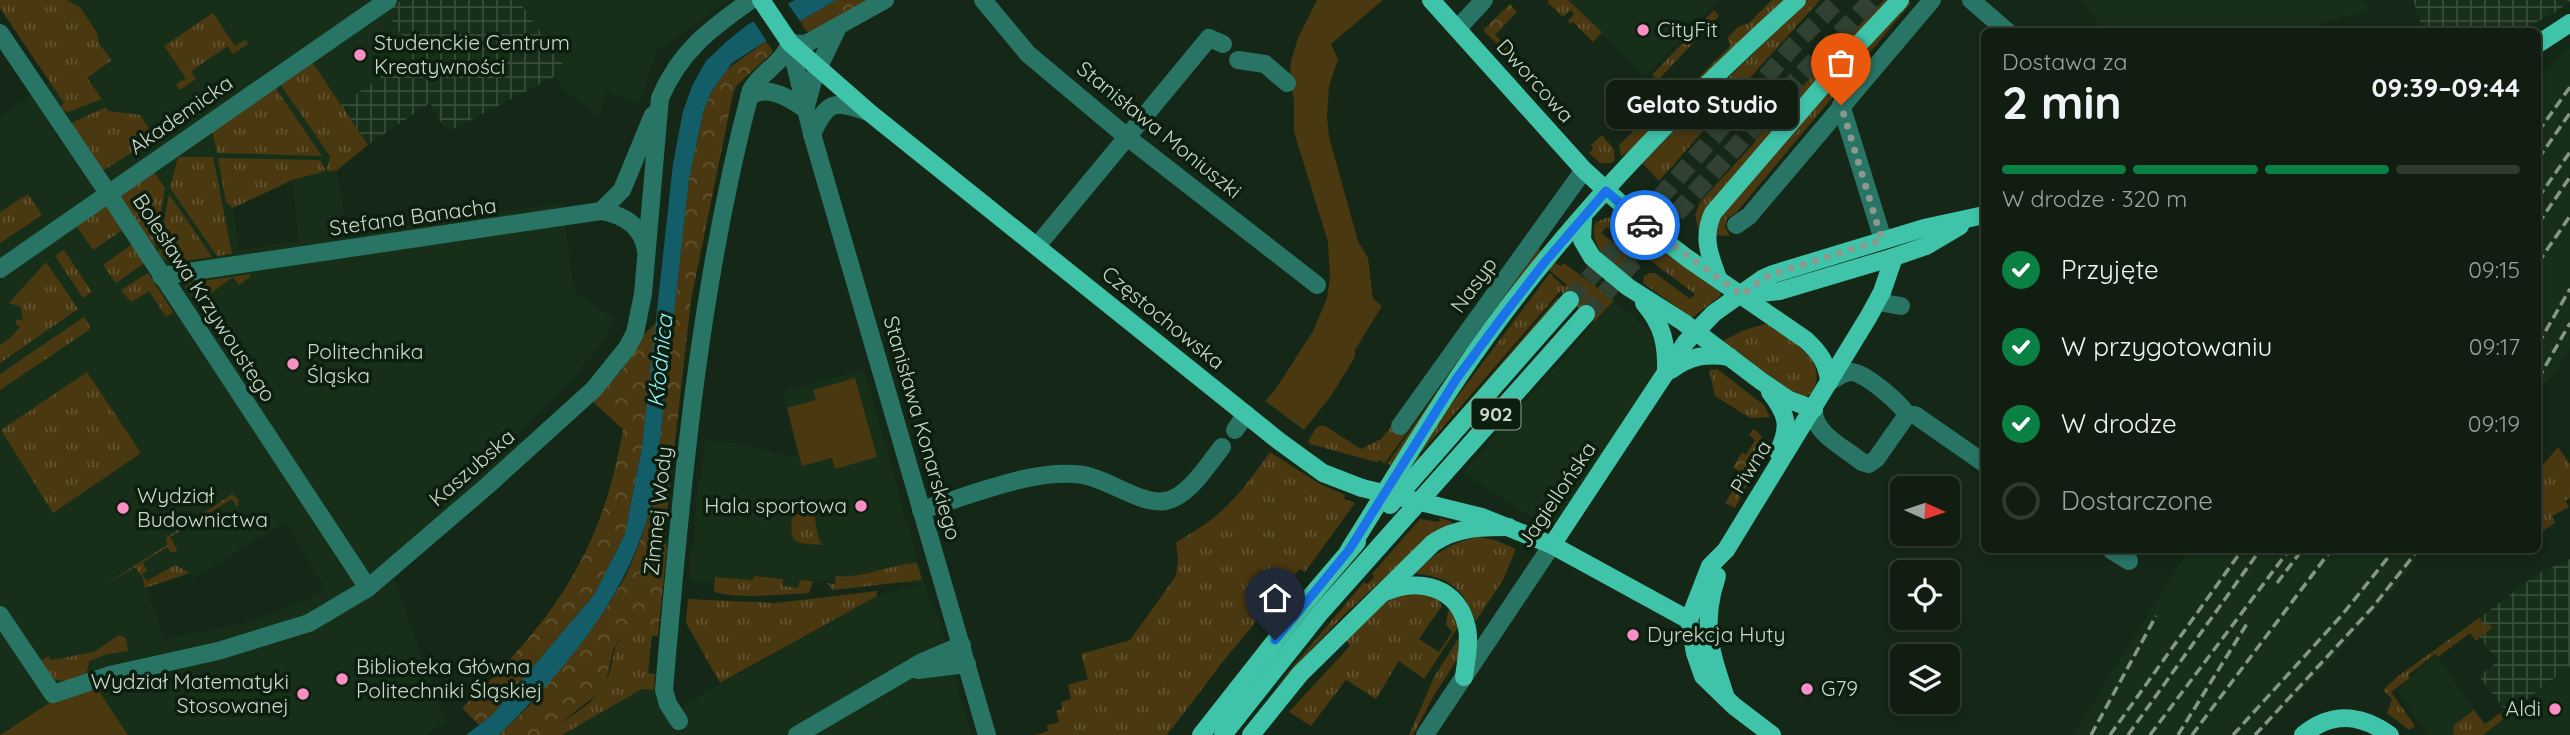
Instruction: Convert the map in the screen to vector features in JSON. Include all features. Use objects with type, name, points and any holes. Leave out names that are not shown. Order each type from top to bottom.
[{"type":"main road","name":"Dworcowa","points":[[1431,0],[1584,170],[1652,231],[1819,351],[1827,367],[1829,382]]},
{"type":"main road","points":[[1349,550],[1457,378],[1536,274],[1606,191],[1691,102],[1797,0]]},
{"type":"main road","points":[[1718,278],[1706,240],[1707,225],[1713,213],[1900,0]]},
{"type":"main road","name":"Częstochowska","points":[[759,2],[790,43],[870,113],[1323,473],[1362,488],[1509,527],[1552,545],[1689,620]]},
{"type":"main road","points":[[2541,42],[2570,23]]},
{"type":"main road","points":[[1583,218],[1582,240],[1588,253],[1633,290],[1695,331],[1761,381],[1789,400],[1814,409],[1878,302],[1894,257]]},
{"type":"main road","points":[[1742,295],[1780,291],[1894,257],[1926,246],[1976,218]]},
{"type":"main road","name":"Jagiellońska","points":[[1552,545],[1695,331],[1714,313],[1773,274],[1924,228],[1976,218]]},
{"type":"main road","points":[[1633,290],[1657,318],[1664,334],[1667,349],[1666,374]]},
{"type":"main road","name":"902","points":[[1201,735],[1349,550],[1570,300]]},
{"type":"main road","name":"902","points":[[1223,735],[1329,603],[1586,314]]},
{"type":"main road","points":[[1666,374],[1699,355],[1730,357]]},
{"type":"main road","points":[[1749,512],[1786,434],[1783,409],[1761,381]]},
{"type":"main road","name":"Piwna","points":[[1728,701],[1710,650],[1707,631],[1710,595],[1726,550],[1814,409]]},
{"type":"main road","points":[[1251,735],[1300,674],[1412,563],[1445,535],[1469,528],[1509,527]]},
{"type":"main road","name":"Piwna","points":[[1689,620],[1710,566],[1726,550]]},
{"type":"main road","points":[[1382,593],[1399,586],[1415,584],[1437,588],[1452,599],[1467,626],[1468,646],[1464,677]]},
{"type":"main road","points":[[1689,620],[1695,653],[1703,676],[1728,701],[1772,735]]},
{"type":"main road","points":[[2303,735],[2316,724],[2334,718],[2351,718],[2378,727],[2390,735]]},
{"type":"street","name":"Akademicka","points":[[0,269],[103,186],[388,0]]},
{"type":"street","points":[[790,43],[805,44],[885,0]]},
{"type":"street","name":"Stanisława Moniuszki","points":[[983,0],[1028,54],[1127,136],[1317,285]]},
{"type":"street","points":[[1457,29],[1485,0]]},
{"type":"street","points":[[1736,225],[1749,216],[1932,0]]},
{"type":"street","points":[[1970,0],[2003,28]]},
{"type":"street","name":"Kaszubska","points":[[0,615],[53,694],[110,674],[218,651],[309,623],[368,588],[488,486],[580,402],[627,348],[640,316],[660,98],[669,76],[690,48],[707,32],[759,2]]},
{"type":"street","points":[[749,97],[757,92],[767,91],[805,109],[818,67],[838,27]]},
{"type":"street","name":"Bolesława Krzywoustego","points":[[0,33],[368,588]]},
{"type":"street","points":[[1037,246],[1127,136],[1216,41]]},
{"type":"street","name":"Zimnej Wody","points":[[679,721],[668,704],[664,691],[695,379],[715,253],[753,85],[784,56],[790,43]]},
{"type":"street","name":"Stanisława Konarskiego","points":[[790,43],[812,134],[987,735]]},
{"type":"street","points":[[1238,60],[1265,64],[1287,83]]},
{"type":"street","points":[[601,211],[622,190],[660,98]]},
{"type":"street","points":[[812,134],[827,109],[835,104],[848,104],[870,113]]},
{"type":"street","points":[[1841,105],[1882,240]]},
{"type":"street","name":"Nasyp","points":[[1400,426],[1584,170]]},
{"type":"street","points":[[601,211],[621,216],[636,228],[644,239],[647,257]]},
{"type":"street","name":"Stefana Banacha","points":[[159,272],[601,211]]},
{"type":"street","points":[[1878,302],[1901,306]]},
{"type":"street","points":[[1829,382],[1843,374],[1856,373],[1896,401],[1907,415]]},
{"type":"street","points":[[1814,409],[1814,421],[1823,432],[1862,462],[1869,464],[1876,459],[1907,415]]},
{"type":"street","points":[[1235,430],[1246,414]]},
{"type":"street","points":[[1907,415],[1915,415],[1981,461]]},
{"type":"street","points":[[921,510],[1035,476],[1082,475],[1142,498],[1165,501],[1191,487],[1222,447]]},
{"type":"street","name":"Jagiellońska","points":[[1425,735],[1552,545]]},
{"type":"street","points":[[2116,553],[2129,561]]},
{"type":"street","points":[[797,735],[922,662],[962,645]]},
{"type":"street","points":[[904,673],[967,664]]},
{"type":"shaded area","name":"Politechnika Śląska","points":[[0,0],[402,0],[386,12],[413,54],[341,105],[368,145],[337,171],[347,234],[562,203],[574,291],[615,319],[605,338],[579,372],[515,437],[532,455],[394,579],[446,721],[425,735],[128,735],[98,691],[52,701],[0,734],[0,117],[49,81],[0,8]],"holes":[[[292,181],[299,241],[239,250],[233,208]],[[286,522],[324,588],[305,601],[244,623],[165,639],[146,588],[190,573],[193,579]]]},
{"type":"shaded area","points":[[402,0],[518,0],[567,70],[447,132],[430,103],[368,145],[341,105],[413,54],[386,11]]},
{"type":"shaded area","points":[[518,0],[730,0],[656,52],[640,102],[607,91],[599,117],[562,88],[555,76],[567,70]]},
{"type":"shaded area","points":[[1568,0],[1719,0],[1645,76]]},
{"type":"shaded area","points":[[2080,0],[2363,0],[2369,9],[2309,28],[2103,28]]},
{"type":"shaded area","points":[[2413,0],[2570,0],[2556,12],[2525,28],[2423,28]]},
{"type":"shaded area","points":[[2570,48],[2570,351],[2541,390],[2541,76]]},
{"type":"shaded area","points":[[1614,300],[1674,351],[1554,532],[1463,473]]},
{"type":"shaded area","points":[[864,370],[924,583],[939,620],[971,735],[562,735],[642,689],[664,690],[673,711],[877,596],[921,584],[800,580],[799,588],[782,586],[783,579],[754,576],[754,580],[714,577],[713,583],[691,581],[691,550],[694,550],[696,500],[705,440],[736,443],[797,458],[783,391]]},
{"type":"shaded area","points":[[2186,553],[2421,553],[2394,589],[2259,735],[2073,735]]},
{"type":"shaded area","points":[[2570,559],[2570,666],[2508,714],[2479,676],[2498,661],[2470,625],[2539,573]]},
{"type":"shaded area","points":[[2436,654],[2485,724],[2502,711],[2509,716],[2570,666],[2570,735],[2428,735],[2397,691]]},
{"type":"green space","points":[[0,0],[67,0],[80,7],[97,33],[99,44],[112,60],[87,78],[102,99],[68,112],[57,109],[64,103],[0,8]]},
{"type":"green space","points":[[836,0],[868,0],[810,32],[806,31],[800,21]]},
{"type":"green space","points":[[1317,0],[1383,0],[1331,44],[1338,59],[1329,86],[1327,117],[1329,137],[1358,241],[1368,258],[1373,299],[1382,306],[1331,396],[1304,430],[1265,401],[1313,331],[1327,298],[1330,278],[1328,242],[1294,132],[1294,102],[1290,75],[1298,38]]},
{"type":"green space","points":[[1568,0],[1602,32],[1593,42],[1573,22],[1570,24],[1568,21],[1574,14],[1571,10],[1563,17],[1547,2]]},
{"type":"green space","points":[[1772,0],[1789,0],[1632,155],[1628,152],[1621,156],[1619,145],[1682,85],[1690,86],[1731,45],[1727,38],[1738,27],[1749,23]]},
{"type":"green space","points":[[1807,0],[1820,0],[1716,113],[1659,181],[1642,163]]},
{"type":"green space","points":[[1884,0],[1891,0],[1700,237],[1695,215],[1700,202],[1832,53]]},
{"type":"green space","points":[[1908,0],[1911,3],[1736,213],[1727,218],[1725,227],[1730,236],[1713,235],[1720,214]]},
{"type":"green space","points":[[1510,4],[1517,12],[1495,35],[1547,87],[1543,90],[1483,30]]},
{"type":"green space","points":[[1714,10],[1719,16],[1658,80],[1652,75]]},
{"type":"green space","points":[[213,13],[235,46],[246,40],[248,44],[233,54],[228,46],[191,71],[196,79],[180,90],[176,85],[186,78],[164,46]]},
{"type":"green space","points":[[766,41],[773,52],[736,86],[733,94],[691,300],[666,521],[667,548],[659,625],[641,628],[618,641],[600,692],[545,735],[499,735],[530,705],[606,608],[626,576],[642,536],[655,484],[689,179],[703,113],[711,92],[726,70]]},
{"type":"green space","points":[[312,62],[368,145],[337,170],[328,172],[330,156],[280,84]]},
{"type":"green space","points":[[275,87],[322,156],[217,153],[212,130]]},
{"type":"green space","points":[[106,107],[108,111],[140,115],[155,138],[104,170],[97,168],[67,125]]},
{"type":"green space","points":[[1602,135],[1614,149],[1615,160],[1611,163],[1600,163],[1589,153],[1593,149],[1591,145]]},
{"type":"green space","points":[[178,157],[213,157],[232,254],[217,256],[170,188]]},
{"type":"green space","points":[[218,158],[320,160],[326,171],[292,180],[233,208],[226,202]]},
{"type":"green space","points":[[153,170],[165,188],[154,251],[120,197]]},
{"type":"green space","points":[[28,194],[42,215],[0,243],[0,212]]},
{"type":"green space","points":[[169,194],[212,257],[176,262],[165,260],[158,253]]},
{"type":"green space","points":[[104,206],[108,207],[124,229],[93,250],[75,224]]},
{"type":"green space","points":[[1608,217],[1618,220],[1721,295],[1692,318],[1643,283],[1644,276],[1655,273],[1690,299],[1695,294],[1606,227],[1601,233],[1635,258],[1639,266],[1634,274],[1618,269],[1604,256],[1595,239],[1596,222]]},
{"type":"green space","points":[[134,243],[146,262],[116,283],[103,265]]},
{"type":"green space","points":[[1537,247],[1544,253],[1497,312],[1391,465],[1387,464],[1502,298],[1385,463],[1381,462],[1382,460],[1376,462],[1310,444],[1308,441],[1318,426],[1325,426],[1361,449],[1381,439]]},
{"type":"green space","points":[[64,250],[92,292],[83,298],[55,256]]},
{"type":"green space","points":[[46,262],[78,309],[0,363],[0,345],[20,327],[16,320],[23,320],[21,307],[9,303]]},
{"type":"green space","points":[[1555,263],[1561,266],[1564,263],[1614,300],[1594,322],[1561,292],[1562,289],[1419,455],[1421,457],[1558,297],[1560,300],[1418,464],[1411,458],[1550,273],[1564,287],[1567,285],[1549,270]]},
{"type":"green space","points":[[148,273],[173,312],[166,317],[149,291],[131,302],[121,290]]},
{"type":"green space","points":[[250,274],[250,277],[239,285],[233,277],[198,303],[185,287],[189,283]]},
{"type":"green space","points":[[84,317],[89,330],[0,390],[0,374]]},
{"type":"green space","points":[[657,322],[642,447],[625,534],[594,595],[492,715],[479,725],[462,708],[522,646],[547,615],[587,550],[614,473],[623,429],[593,402],[622,370],[641,337]]},
{"type":"green space","points":[[1766,324],[1793,341],[1815,365],[1815,386],[1807,396],[1799,399],[1720,342],[1747,329]]},
{"type":"green space","points":[[1717,369],[1764,405],[1770,417],[1750,418],[1715,396],[1709,370]]},
{"type":"green space","points":[[87,372],[141,453],[53,513],[1,430]]},
{"type":"green space","points":[[855,378],[877,457],[835,469],[832,458],[802,466],[787,408],[816,400],[813,390]]},
{"type":"green space","points":[[1753,429],[1759,433],[1767,447],[1735,508],[1725,503],[1743,474],[1733,467],[1742,452],[1746,455],[1755,440],[1749,435]]},
{"type":"green space","points":[[2558,447],[2570,464],[2570,498],[2565,501],[2569,507],[2552,516],[2555,523],[2541,532],[2541,467]]},
{"type":"green space","points":[[1270,452],[1320,484],[1345,495],[1344,499],[1355,503],[1305,572],[1300,569],[1225,659],[1167,735],[1035,735],[1048,731],[1047,725],[1059,722],[1056,711],[1062,709],[1061,702],[1071,699],[1068,685],[1088,679],[1081,654],[1130,640],[1176,576],[1176,542],[1219,513],[1249,481]]},
{"type":"green space","points":[[232,494],[239,500],[237,508],[232,499],[170,537],[176,552],[171,552],[167,547],[143,562],[147,571],[142,574],[147,581],[175,565],[190,573],[145,588],[143,578],[135,567],[98,589],[167,545],[166,538]]},
{"type":"green space","points":[[792,514],[814,515],[822,545],[804,544],[795,540]]},
{"type":"green space","points":[[1440,518],[1453,524],[1430,536],[1345,614],[1274,689],[1364,582],[1367,584],[1374,577],[1372,574],[1420,519],[1439,522]]},
{"type":"green space","points":[[1478,537],[1495,540],[1516,549],[1503,580],[1476,621],[1454,586],[1438,578],[1414,573],[1443,550]]},
{"type":"green space","points":[[917,563],[922,580],[833,590],[827,583],[835,584],[836,576],[856,575]]},
{"type":"green space","points":[[754,576],[783,579],[783,586],[798,588],[800,580],[813,581],[809,593],[745,596],[714,591],[715,577],[753,580]]},
{"type":"green space","points":[[1408,590],[1440,599],[1441,607],[1419,639],[1439,652],[1452,632],[1446,625],[1448,611],[1451,609],[1460,624],[1424,679],[1399,661],[1376,699],[1346,680],[1311,726],[1289,712],[1350,646],[1346,639],[1388,598]]},
{"type":"green space","points":[[877,591],[877,596],[720,683],[686,623],[688,599],[775,603]]},
{"type":"green space","points":[[2479,618],[2485,626],[2489,624],[2492,628],[2476,641],[2470,633],[2438,657],[2435,654],[2391,692],[2415,726],[2409,730],[2387,713],[2392,699],[2383,690]]},
{"type":"green space","points":[[659,625],[658,636],[652,636],[648,673],[655,674],[654,690],[642,689],[562,735],[545,735],[600,691],[607,680],[619,641],[627,634]]},
{"type":"green space","points":[[119,635],[126,638],[128,651],[89,661],[86,677],[75,681],[53,680],[39,662],[48,656],[51,660],[94,652]]},
{"type":"green space","points":[[1460,636],[1459,657],[1413,735],[1409,735],[1434,677]]},
{"type":"green space","points":[[96,687],[128,735],[0,735],[52,701]]},
{"type":"green space","points":[[2474,710],[2485,724],[2500,713],[2503,719],[2483,735],[2453,735],[2454,725]]},
{"type":"water","name":"Kłodnica","points":[[795,0],[836,0],[732,63],[711,92],[703,113],[689,179],[655,484],[646,521],[633,556],[597,621],[551,680],[525,708],[499,735],[466,735],[492,715],[594,595],[625,534],[642,447],[673,164],[683,111],[693,84],[706,61],[747,25]]},
{"type":"pier","points":[[786,1],[802,24],[768,43],[752,19]]},
{"type":"tunnel","points":[[1570,300],[1793,46],[1838,0]]},
{"type":"tunnel","points":[[1586,314],[1872,0]]},
{"type":"railway","points":[[2541,128],[2570,87]]},
{"type":"railway","points":[[2541,155],[2570,113]]},
{"type":"railway","points":[[2541,194],[2570,152]]},
{"type":"railway","points":[[2541,220],[2570,177]]},
{"type":"railway","points":[[2541,259],[2570,216]]},
{"type":"railway","points":[[2541,339],[2570,289]]},
{"type":"railway","points":[[2541,374],[2570,323]]},
{"type":"railway","points":[[2110,735],[2240,553]]},
{"type":"railway","points":[[2128,735],[2258,553]]},
{"type":"railway","points":[[2150,735],[2287,553]]},
{"type":"railway","points":[[2277,583],[2300,553]]},
{"type":"railway","points":[[2192,735],[2329,553]]},
{"type":"railway","points":[[2233,735],[2342,615],[2392,553]]},
{"type":"railway","points":[[2255,735],[2372,608],[2416,553]]},
{"type":"railway","points":[[2091,735],[2156,616]]},
{"type":"railway","points":[[2178,735],[2248,622]]},
{"type":"way so far","points":[[1645,225],[1687,258],[1742,295],[1773,274],[1882,240],[1841,105]]},
{"type":"place","name":"CityFit","points":[[1643,30]]},
{"type":"place","name":"Studenckie Centrum Kreatywności","points":[[360,55]]},
{"type":"place","name":"Gelato Studio","points":[[1841,105]]},
{"type":"place","name":"Politechnika Śląska","points":[[293,364]]},
{"type":"place","name":"Hala sportowa","points":[[861,506]]},
{"type":"place","name":"Wydział Budownictwa","points":[[123,508]]},
{"type":"place","name":"Dyrekcja Huty","points":[[1633,635]]},
{"type":"place","name":"Biblioteka Główna Politechniki Śląskiej","points":[[342,679]]},
{"type":"place","name":"G79","points":[[1807,689]]},
{"type":"place","name":"Wydział Matematyki Stosowanej","points":[[303,694]]},
{"type":"place","name":"Aldi","points":[[2555,709]]},
{"type":"route","points":[[1275,640],[1349,550],[1457,378],[1544,263],[1606,191],[1645,225]]}]
